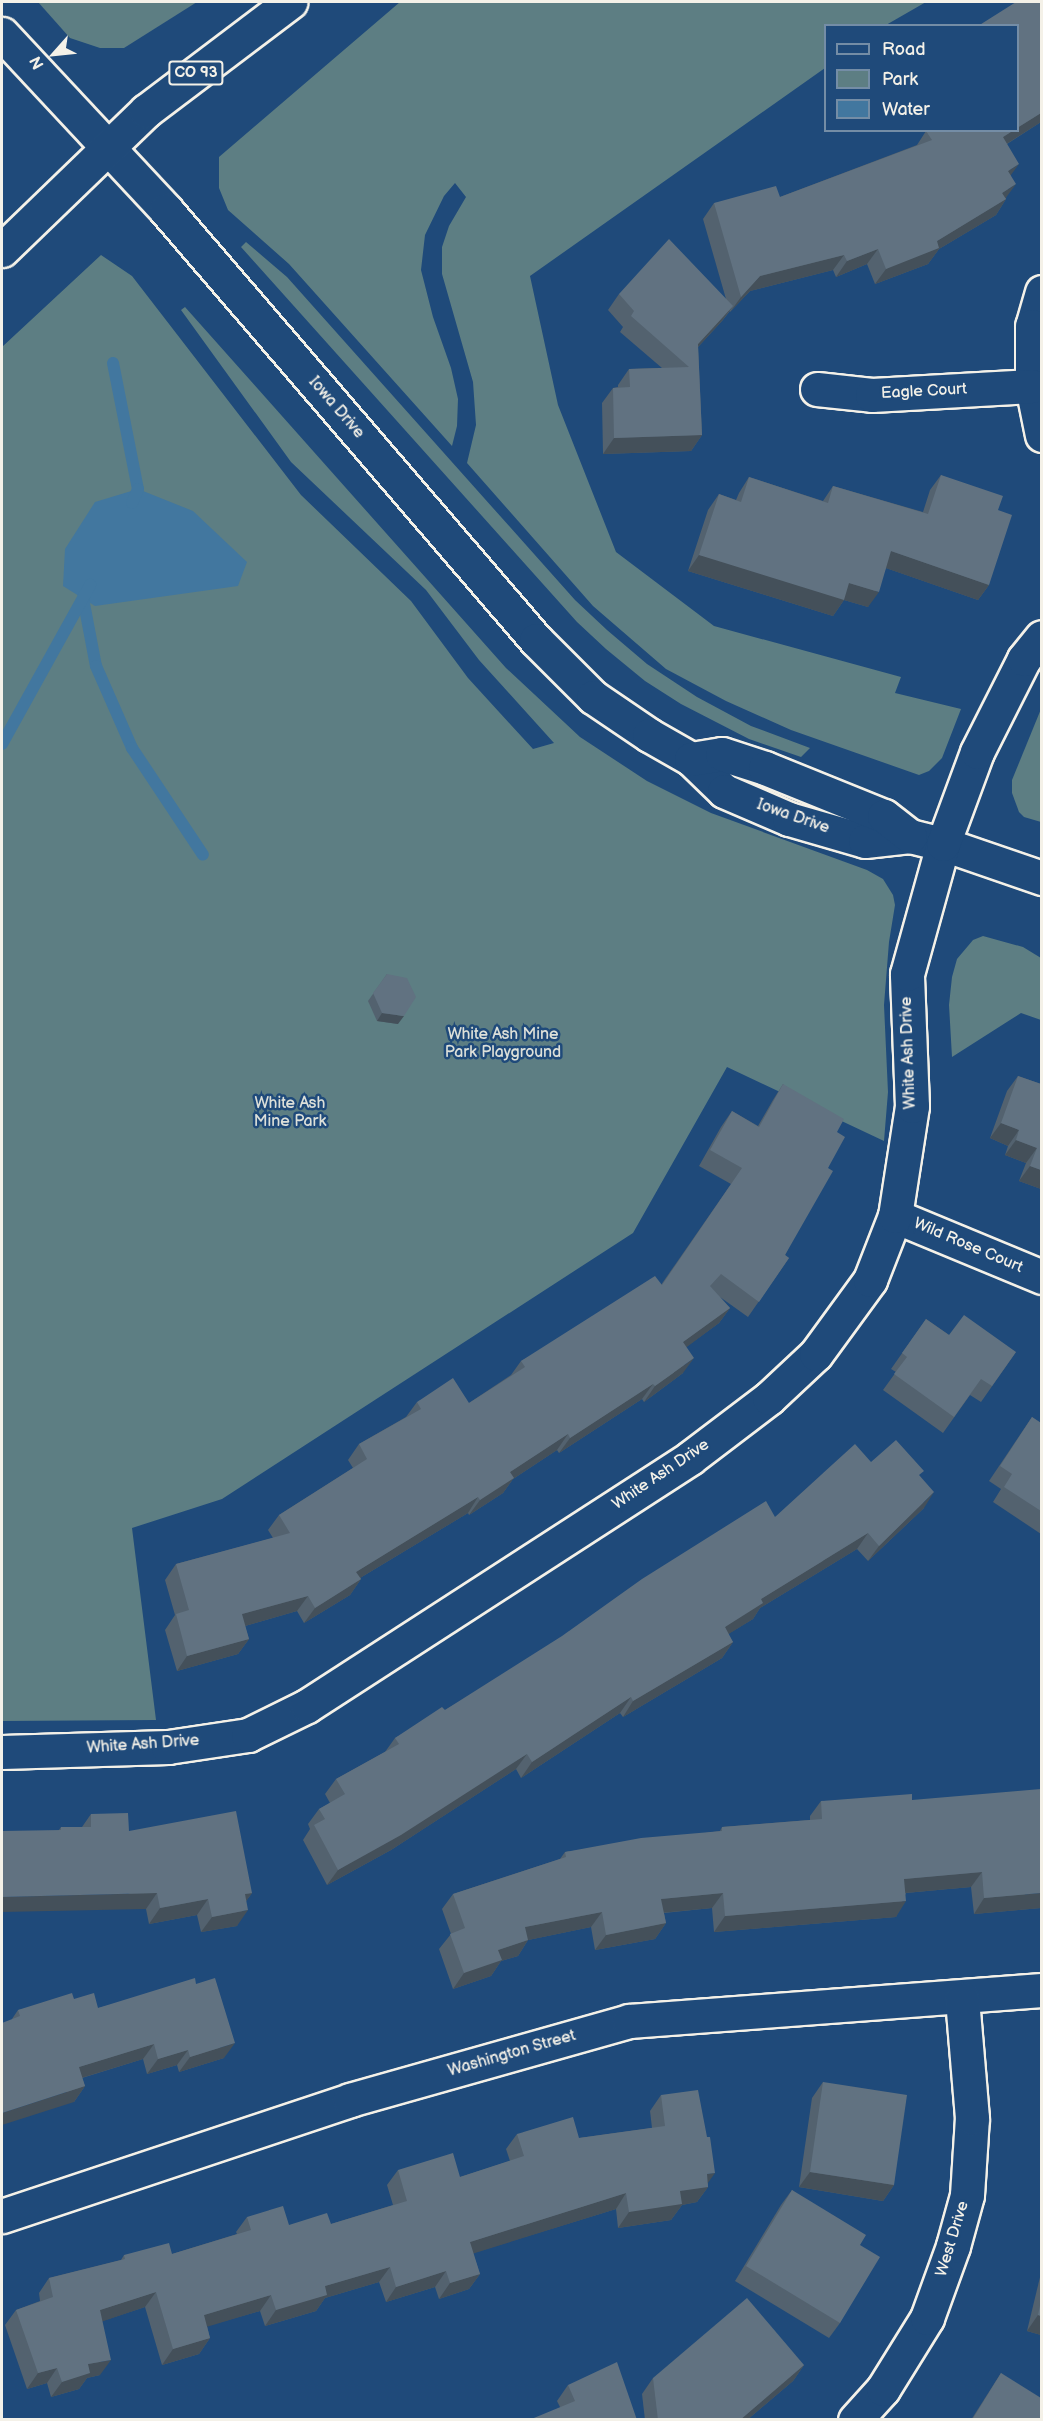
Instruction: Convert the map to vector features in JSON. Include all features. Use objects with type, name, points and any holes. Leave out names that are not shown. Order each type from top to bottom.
[{"type":"main road","name":"CO 93","points":[[2,250],[62,189],[108,151],[146,111],[290,2]]},
{"type":"main road","name":"Iowa Drive","points":[[2,34],[108,151],[166,210],[536,640],[593,697],[649,735],[691,759],[722,754],[765,768],[884,816],[910,836],[943,844],[1041,878]]},
{"type":"main road","points":[[1041,292],[1032,326],[1032,386],[1041,435]]},
{"type":"main road","name":"Eagle Court","points":[[817,389],[872,395],[1032,386]]},
{"type":"main road","name":"White Ash Drive","points":[[2,1752],[168,1747],[248,1735],[307,1706],[690,1458],[769,1398],[816,1354],[870,1280],[895,1216],[912,1106],[907,974],[943,844],[977,752],[1024,659],[1041,637]]},
{"type":"main road","name":"Wild Rose Court","points":[[895,1216],[1041,1277]]},
{"type":"main road","name":"Washington Street","points":[[2,2216],[350,2100],[629,2021],[962,1998],[1041,1990]]},
{"type":"main road","name":"West Drive","points":[[855,2420],[883,2389],[927,2318],[953,2246],[967,2195],[972,2118],[962,1998]]},
{"type":"green space","points":[[38,2],[197,2],[124,48],[100,48],[70,38]]},
{"type":"green space","points":[[400,2],[926,2],[888,24],[824,24],[824,69],[530,276],[558,405],[616,552],[714,626],[901,677],[895,693],[961,709],[942,758],[929,771],[919,775],[791,730],[726,701],[666,669],[593,606],[467,463],[476,425],[473,382],[442,274],[442,247],[449,226],[466,197],[455,183],[444,196],[425,235],[421,270],[433,317],[451,368],[458,399],[457,426],[452,446],[289,264],[228,210],[219,188],[219,157]]},
{"type":"green space","points":[[246,242],[287,277],[575,600],[607,630],[647,664],[697,697],[751,726],[810,748],[801,757],[749,739],[681,704],[645,681],[606,649],[577,622],[241,247]]},
{"type":"green space","name":"White Ash Mine Park","points":[[101,255],[132,276],[301,495],[411,601],[468,678],[533,749],[554,743],[479,660],[426,590],[291,462],[181,310],[185,307],[506,668],[580,737],[647,781],[711,813],[867,870],[883,879],[893,895],[895,905],[889,942],[884,1005],[888,1092],[884,1141],[727,1067],[633,1233],[222,1499],[132,1528],[156,1720],[2,1721],[2,347]]},
{"type":"green space","points":[[1041,709],[1042,822],[1024,817],[1019,812],[1012,793],[1012,780]]},
{"type":"green space","points":[[983,936],[1023,947],[1041,958],[1041,1020],[1021,1013],[952,1057],[949,1005],[952,977],[957,959],[973,940]]},
{"type":"water","points":[[138,489],[193,511],[247,562],[238,586],[95,606],[63,586],[65,549],[95,502]]},
{"type":"building","points":[[1016,2],[1041,2],[1041,113],[1019,127],[1019,24],[981,24]]},
{"type":"building","points":[[927,132],[1011,132],[1003,137],[1019,164],[1008,171],[1016,184],[1002,193],[1006,199],[937,241],[939,248],[886,269],[878,249],[847,261],[844,255],[760,276],[741,297],[714,203],[776,186],[780,197],[932,140]]},
{"type":"building","points":[[669,239],[733,306],[698,344],[702,435],[614,438],[613,388],[630,387],[629,369],[689,367],[631,316],[634,311],[619,294]]},
{"type":"building","points":[[941,475],[1003,496],[998,510],[1012,515],[989,585],[891,551],[879,592],[849,583],[844,600],[699,555],[719,494],[741,502],[749,477],[828,503],[833,486],[928,514]]},
{"type":"building","points":[[387,974],[407,978],[416,997],[404,1016],[382,1013],[373,993]]},
{"type":"building","points":[[1018,1076],[1041,1084],[1041,1170],[1030,1166],[1037,1148],[1016,1140],[1019,1130],[1001,1123]]},
{"type":"building","points":[[783,1084],[844,1119],[837,1132],[845,1137],[828,1168],[833,1171],[785,1255],[789,1258],[759,1302],[721,1274],[710,1286],[730,1308],[683,1342],[694,1358],[655,1386],[653,1384],[570,1438],[568,1434],[510,1472],[514,1478],[480,1500],[478,1497],[356,1572],[361,1579],[315,1608],[308,1596],[242,1614],[249,1639],[187,1656],[176,1614],[189,1610],[176,1564],[290,1533],[279,1515],[367,1459],[359,1444],[421,1409],[417,1402],[453,1378],[469,1403],[525,1367],[521,1361],[655,1276],[662,1285],[742,1168],[710,1150],[732,1111],[759,1127]]},
{"type":"building","points":[[964,1315],[1016,1352],[992,1386],[981,1379],[954,1417],[894,1374],[907,1357],[902,1353],[926,1319],[949,1335]]},
{"type":"building","points":[[1032,1417],[1041,1423],[1041,1511],[1004,1487],[1012,1474],[1000,1466]]},
{"type":"building","points":[[896,1440],[924,1471],[919,1475],[934,1492],[879,1546],[868,1533],[761,1599],[763,1603],[725,1627],[733,1642],[633,1701],[631,1697],[532,1762],[527,1754],[401,1835],[338,1870],[314,1825],[325,1819],[319,1809],[345,1794],[336,1779],[399,1744],[395,1738],[442,1707],[445,1710],[562,1636],[642,1579],[766,1501],[775,1517],[855,1444],[871,1462]]},
{"type":"building","points":[[1041,1789],[1041,1893],[984,1898],[982,1872],[904,1879],[906,1901],[725,1916],[723,1893],[661,1899],[666,1923],[606,1935],[602,1912],[525,1927],[528,1940],[498,1950],[502,1960],[464,1973],[450,1934],[465,1928],[453,1894],[566,1857],[565,1852],[641,1838],[722,1831],[722,1827],[822,1819],[821,1801],[912,1794],[912,1800]]},
{"type":"building","points":[[236,1811],[252,1893],[245,1894],[248,1910],[212,1917],[208,1899],[160,1908],[157,1893],[2,1897],[2,1831],[91,1827],[91,1814],[128,1813],[129,1831]]},
{"type":"building","points":[[195,1978],[196,1984],[215,1978],[235,2043],[190,2057],[188,2050],[158,2059],[154,2044],[79,2067],[85,2086],[2,2113],[2,2023],[20,2016],[18,2010],[72,1993],[74,1999],[94,1993],[98,2008]]},
{"type":"building","points":[[823,2082],[907,2095],[894,2185],[810,2172]]},
{"type":"building","points":[[698,2090],[707,2137],[710,2137],[715,2173],[707,2174],[708,2187],[680,2191],[682,2204],[629,2212],[626,2193],[470,2242],[480,2274],[450,2283],[446,2271],[396,2287],[390,2267],[325,2286],[327,2295],[276,2310],[271,2295],[204,2315],[210,2338],[173,2349],[156,2292],[100,2310],[111,2360],[88,2364],[90,2373],[62,2382],[57,2368],[38,2373],[16,2310],[53,2297],[49,2278],[125,2259],[124,2255],[169,2243],[172,2254],[251,2230],[247,2217],[283,2206],[289,2225],[327,2213],[331,2224],[407,2201],[398,2170],[453,2153],[460,2177],[524,2156],[517,2134],[573,2117],[579,2138],[665,2126],[661,2095]]},
{"type":"building","points":[[792,2190],[866,2235],[860,2245],[880,2257],[840,2323],[746,2266]]},
{"type":"building","points":[[747,2298],[804,2365],[740,2420],[658,2420],[653,2378]]},
{"type":"building","points":[[617,2362],[637,2420],[529,2420],[575,2401],[568,2385]]},
{"type":"building","points":[[1001,2373],[1041,2398],[1041,2420],[972,2420]]},
{"type":"waterway","points":[[113,363],[138,489],[132,503]]},
{"type":"waterway","points":[[2,744],[90,585]]},
{"type":"waterway","points":[[83,598],[96,666],[132,748],[203,855]]},
{"type":"park label","name":"White Ash Mine Park Playground","points":[[503,1044]]}]
